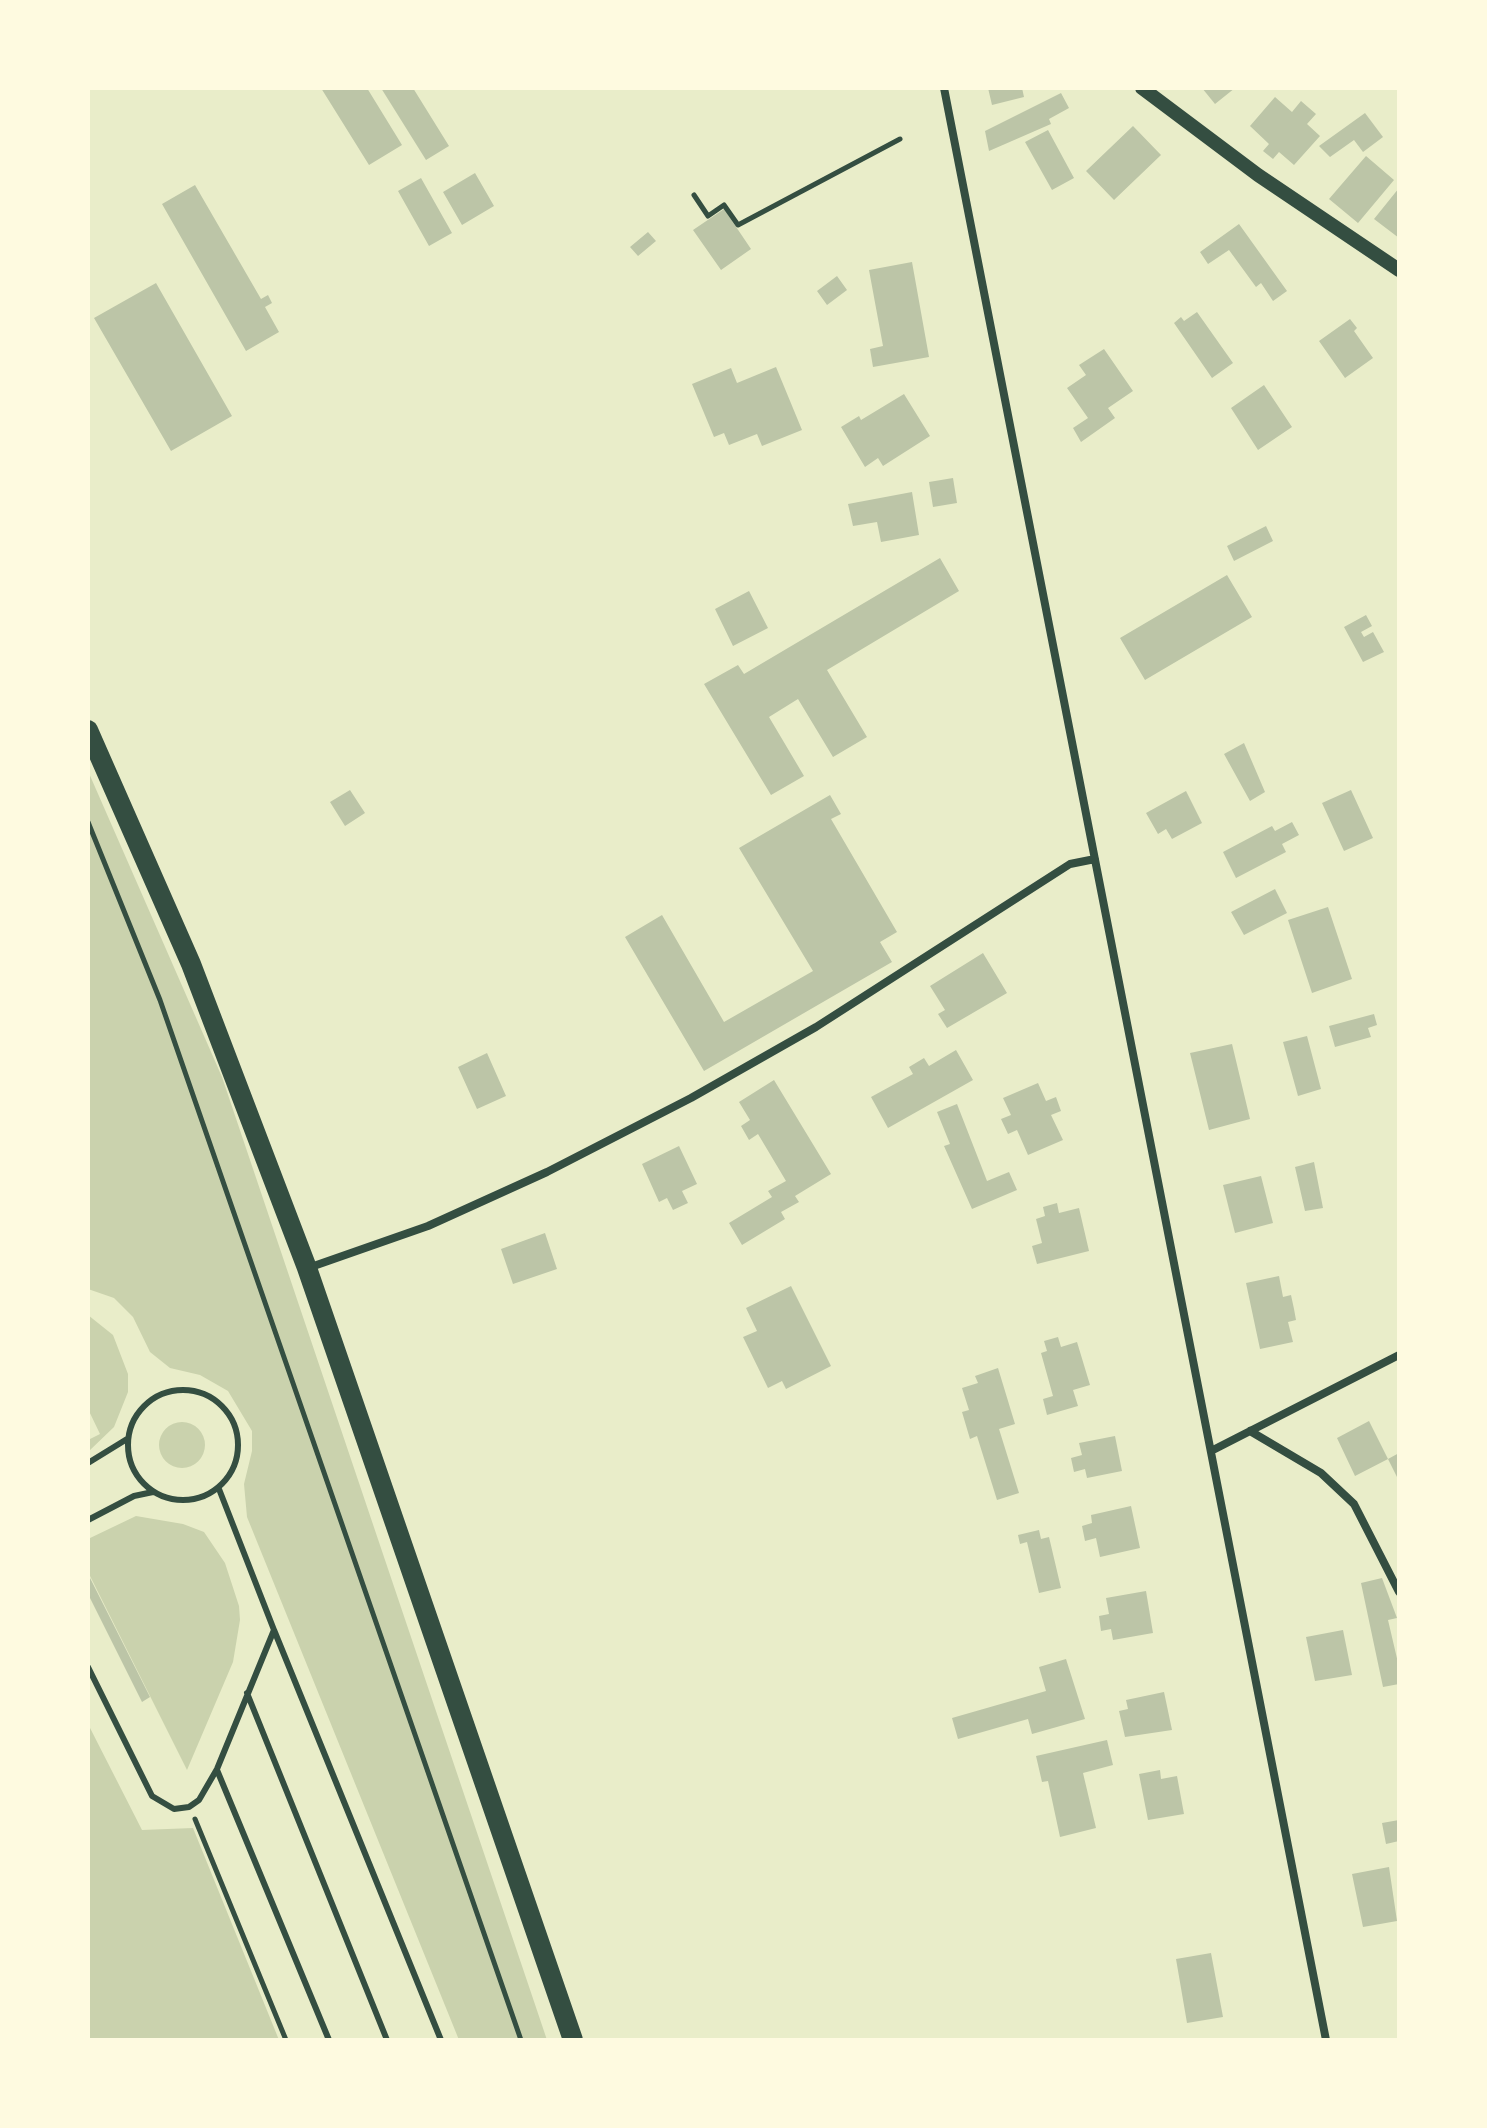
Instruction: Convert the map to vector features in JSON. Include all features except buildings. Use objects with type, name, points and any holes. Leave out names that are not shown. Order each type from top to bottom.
[{"type":"main road","points":[[88,730],[191,964],[307,1268],[573,2040]]},
{"type":"street","points":[[944,88],[1326,2040]]},
{"type":"street","points":[[1142,88],[1258,175],[1399,270]]},
{"type":"street","points":[[307,1268],[428,1226],[547,1172],[691,1098],[816,1027],[1070,864],[1095,859]]},
{"type":"street","points":[[1211,1451],[1399,1355]]},
{"type":"street","points":[[1250,1431],[1321,1473],[1354,1504],[1399,1592]]},
{"type":"lane","points":[[88,1520],[134,1496],[153,1492],[184,1501],[219,1489],[235,1464],[238,1446],[228,1413],[216,1400],[200,1392],[182,1389],[158,1396],[139,1410],[127,1439],[133,1469],[153,1492]]},
{"type":"lane","points":[[88,1463],[127,1439]]},
{"type":"lane","points":[[219,1489],[441,2040]]},
{"type":"lane","points":[[88,1667],[152,1796],[174,1809],[189,1807],[199,1800],[217,1769],[274,1630]]},
{"type":"lane","points":[[247,1693],[387,2040]]},
{"type":"lane","points":[[217,1769],[329,2040]]},
{"type":"path","points":[[694,195],[708,216],[724,205],[738,225],[900,139]]},
{"type":"path","points":[[88,822],[160,1000],[521,2040]]},
{"type":"path","points":[[189,1807],[286,2040]]},
{"type":"green space","points":[[88,771],[222,1077],[547,2040],[459,2040],[247,1517],[244,1484],[252,1451],[252,1431],[228,1391],[200,1375],[170,1368],[150,1352],[133,1317],[114,1298],[88,1289]]},
{"type":"green space","points":[[88,1315],[113,1335],[128,1374],[128,1392],[114,1427],[88,1452],[88,1440],[100,1434],[88,1409]]},
{"type":"green space","points":[[182,1422],[198,1429],[205,1445],[198,1461],[182,1468],[166,1461],[159,1445],[166,1429]]},
{"type":"green space","points":[[136,1516],[183,1524],[204,1532],[225,1563],[239,1606],[240,1620],[233,1662],[187,1770],[88,1572],[88,1539]]},
{"type":"green space","points":[[88,1724],[142,1830],[193,1828],[279,2040],[88,2040]]}]
